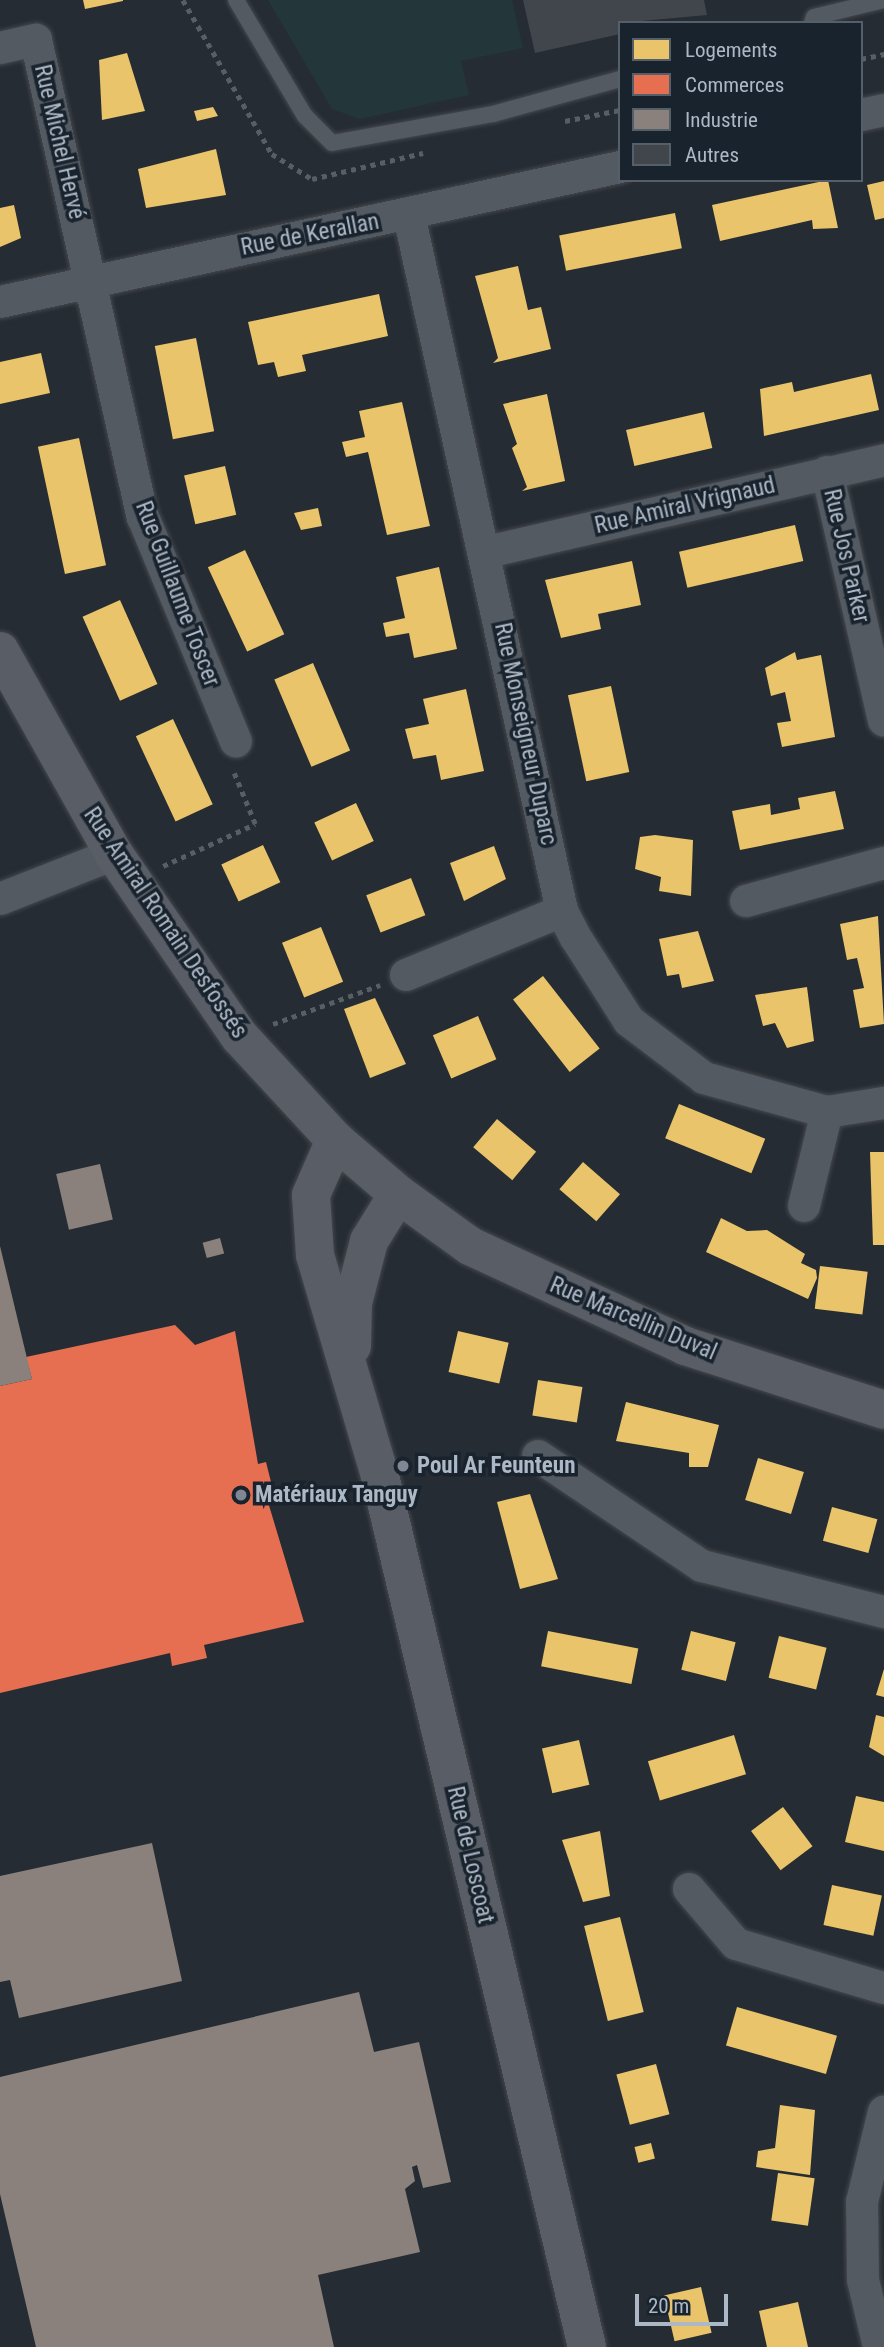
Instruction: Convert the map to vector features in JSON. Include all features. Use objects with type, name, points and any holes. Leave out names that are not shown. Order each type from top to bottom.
[{"type":"main road","name":"Rue Amiral Romain Desfossés","points":[[0,651],[122,867],[240,1037],[335,1140],[398,1194]]},
{"type":"main road","name":"Rue de Loscoat","points":[[335,1140],[311,1195],[315,1255],[351,1363],[587,2347]]},
{"type":"main road","name":"Rue de Loscoat","points":[[351,1363],[354,1303],[369,1241],[398,1194]]},
{"type":"main road","name":"Rue Marcellin Duval","points":[[398,1194],[470,1246],[685,1346],[884,1410]]},
{"type":"street","name":"Rue Michel Hervé","points":[[0,48],[36,40],[90,280]]},
{"type":"street","points":[[863,115],[884,110]]},
{"type":"street","name":"Rue de Kerallan","points":[[0,302],[90,280],[409,215],[618,167]]},
{"type":"street","name":"Rue Monseigneur Duparc","points":[[409,215],[487,552],[562,911],[629,1021],[694,1070],[827,1112],[884,1103]]},
{"type":"street","name":"Rue Guillaume Toscer","points":[[90,280],[142,517],[236,742]]},
{"type":"street","name":"Rue Amiral Vrignaud","points":[[487,552],[884,460]]},
{"type":"street","name":"Rue Jos Parker","points":[[827,472],[884,721]]},
{"type":"street","points":[[746,901],[884,863]]},
{"type":"street","points":[[0,899],[122,867]]},
{"type":"street","points":[[407,975],[562,911]]},
{"type":"street","points":[[804,1206],[827,1112]]},
{"type":"street","points":[[538,1456],[702,1566],[884,1612]]},
{"type":"street","points":[[689,1889],[736,1944],[884,1988]]},
{"type":"street","points":[[879,2347],[863,2280],[884,2112]]},
{"type":"lane","points":[[236,0],[305,117],[332,143],[493,114],[618,80]]},
{"type":"lane","points":[[813,21],[814,16],[884,0]]},
{"type":"path","points":[[863,59],[884,54]]},
{"type":"path","points":[[122,867],[255,824],[233,771],[236,742]]},
{"type":"path","points":[[240,1037],[407,975]]},
{"type":"shaded area","points":[[268,0],[512,0],[523,48],[461,61],[469,95],[360,119],[332,109]]},
{"type":"building: Logements","points":[[83,0],[123,0],[123,1],[85,9]]},
{"type":"building: Logements","points":[[127,53],[145,111],[102,120],[99,60]]},
{"type":"building: Logements","points":[[213,107],[218,116],[197,121],[194,111]]},
{"type":"building: Logements","points":[[216,149],[226,195],[146,208],[138,169]]},
{"type":"building: Logements","points":[[884,181],[884,218],[875,220],[867,185]]},
{"type":"building: Logements","points":[[828,182],[838,228],[813,229],[812,220],[720,241],[712,205]]},
{"type":"building: Logements","points":[[14,205],[21,238],[0,247],[0,208]]},
{"type":"building: Logements","points":[[675,213],[682,248],[566,271],[559,236]]},
{"type":"building: Logements","points":[[518,266],[528,310],[541,307],[551,349],[493,363],[498,358],[475,276]]},
{"type":"building: Logements","points":[[379,294],[388,336],[302,355],[306,371],[278,377],[274,362],[258,365],[248,322]]},
{"type":"building: Logements","points":[[196,338],[214,431],[173,439],[155,346]]},
{"type":"building: Logements","points":[[41,353],[50,393],[0,404],[0,362]]},
{"type":"building: Logements","points":[[871,374],[879,410],[764,436],[760,389],[792,382],[794,392]]},
{"type":"building: Logements","points":[[547,394],[565,481],[522,491],[527,487],[512,448],[517,444],[503,404]]},
{"type":"building: Logements","points":[[402,402],[430,526],[387,535],[368,452],[346,457],[342,442],[365,437],[359,411]]},
{"type":"building: Logements","points":[[704,412],[712,448],[634,466],[626,430]]},
{"type":"building: Logements","points":[[79,438],[106,565],[65,574],[38,447]]},
{"type":"building: Logements","points":[[225,466],[236,515],[195,524],[184,475]]},
{"type":"building: Logements","points":[[318,508],[322,526],[301,530],[294,513]]},
{"type":"building: Logements","points":[[795,525],[803,561],[687,588],[679,552]]},
{"type":"building: Logements","points":[[245,550],[284,634],[247,652],[208,567]]},
{"type":"building: Logements","points":[[632,561],[641,605],[598,614],[601,629],[561,638],[545,580]]},
{"type":"building: Logements","points":[[439,567],[457,649],[414,658],[409,633],[386,637],[383,623],[405,618],[396,577]]},
{"type":"building: Logements","points":[[120,600],[157,684],[120,701],[83,617]]},
{"type":"building: Logements","points":[[795,652],[797,660],[821,655],[835,737],[782,747],[777,723],[791,721],[785,692],[771,696],[765,668]]},
{"type":"building: Logements","points":[[313,663],[350,750],[311,767],[274,679]]},
{"type":"building: Logements","points":[[611,686],[629,772],[586,781],[568,695]]},
{"type":"building: Logements","points":[[466,689],[484,771],[441,780],[436,755],[413,759],[405,729],[429,724],[423,699]]},
{"type":"building: Logements","points":[[173,719],[213,804],[176,822],[136,736]]},
{"type":"building: Logements","points":[[835,791],[844,829],[740,850],[732,811],[770,804],[771,815],[800,809],[798,798]]},
{"type":"building: Logements","points":[[356,803],[374,841],[332,861],[314,822]]},
{"type":"building: Logements","points":[[655,835],[693,840],[691,896],[659,891],[661,877],[635,869],[640,837]]},
{"type":"building: Logements","points":[[263,845],[280,882],[239,902],[221,864]]},
{"type":"building: Logements","points":[[494,846],[506,879],[464,901],[450,863]]},
{"type":"building: Logements","points":[[411,878],[425,915],[381,933],[366,895]]},
{"type":"building: Logements","points":[[878,916],[884,1024],[860,1028],[853,990],[864,988],[857,958],[847,960],[840,924]]},
{"type":"building: Logements","points":[[321,927],[343,982],[304,997],[282,943]]},
{"type":"building: Logements","points":[[698,931],[714,981],[682,988],[679,974],[667,976],[659,939]]},
{"type":"building: Logements","points":[[543,976],[600,1048],[570,1072],[513,999]]},
{"type":"building: Logements","points":[[807,987],[814,1041],[787,1048],[775,1023],[763,1026],[755,995]]},
{"type":"building: Logements","points":[[375,998],[406,1064],[370,1078],[344,1009]]},
{"type":"building: Logements","points":[[478,1016],[496,1059],[451,1078],[433,1035]]},
{"type":"building: Logements","points":[[679,1104],[765,1139],[751,1173],[665,1138]]},
{"type":"building: Logements","points":[[497,1119],[536,1152],[512,1180],[473,1147]]},
{"type":"building: Logements","points":[[870,1152],[884,1152],[884,1245],[873,1245]]},
{"type":"building: Logements","points":[[583,1162],[620,1194],[596,1221],[559,1189]]},
{"type":"building: Logements","points":[[721,1218],[747,1231],[767,1230],[805,1254],[801,1263],[816,1270],[817,1278],[808,1299],[706,1252]]},
{"type":"building: Logements","points":[[820,1266],[868,1272],[862,1315],[815,1309]]},
{"type":"building: Logements","points":[[458,1331],[509,1343],[499,1384],[449,1372]]},
{"type":"building: Logements","points":[[538,1380],[582,1387],[577,1423],[532,1416]]},
{"type":"building: Logements","points":[[626,1402],[719,1425],[708,1467],[689,1467],[689,1453],[616,1441]]},
{"type":"building: Logements","points":[[758,1458],[804,1472],[791,1514],[745,1500]]},
{"type":"building: Logements","points":[[530,1494],[558,1579],[520,1589],[497,1502]]},
{"type":"building: Logements","points":[[832,1507],[877,1519],[868,1553],[823,1541]]},
{"type":"building: Logements","points":[[548,1631],[638,1649],[631,1684],[541,1666]]},
{"type":"building: Logements","points":[[691,1631],[736,1642],[726,1681],[681,1670]]},
{"type":"building: Logements","points":[[779,1636],[827,1648],[816,1690],[769,1678]]},
{"type":"building: Logements","points":[[884,1669],[884,1697],[876,1695]]},
{"type":"building: Logements","points":[[876,1715],[884,1717],[884,1756],[869,1747]]},
{"type":"building: Logements","points":[[734,1735],[746,1774],[660,1801],[648,1761]]},
{"type":"building: Logements","points":[[579,1740],[589,1785],[552,1793],[542,1749]]},
{"type":"building: Logements","points":[[856,1796],[884,1802],[884,1851],[845,1842]]},
{"type":"building: Logements","points":[[783,1807],[812,1846],[781,1870],[751,1831]]},
{"type":"building: Logements","points":[[600,1831],[610,1896],[583,1902],[562,1840]]},
{"type":"building: Logements","points":[[832,1885],[882,1896],[873,1936],[823,1925]]},
{"type":"building: Logements","points":[[620,1917],[644,2012],[608,2021],[584,1926]]},
{"type":"building: Logements","points":[[737,2007],[837,2036],[826,2074],[726,2045]]},
{"type":"building: Logements","points":[[656,2064],[669,2114],[630,2125],[616,2075]]},
{"type":"building: Logements","points":[[780,2105],[815,2110],[810,2175],[756,2167],[758,2151],[775,2148]]},
{"type":"building: Logements","points":[[651,2143],[655,2159],[638,2163],[635,2147]]},
{"type":"building: Logements","points":[[778,2173],[815,2178],[808,2226],[771,2221]]},
{"type":"building: Logements","points":[[701,2287],[712,2333],[675,2341],[664,2296]]},
{"type":"building: Logements","points":[[798,2302],[808,2347],[767,2347],[759,2311]]},
{"type":"building: Commerces","points":[[175,1325],[195,1345],[235,1331],[258,1464],[266,1462],[273,1490],[265,1492],[304,1622],[204,1645],[207,1658],[172,1666],[170,1653],[0,1693],[0,1386],[32,1379],[26,1357]]},
{"type":"building: Industrie","points":[[100,1164],[113,1220],[69,1230],[56,1174]]},
{"type":"building: Industrie","points":[[220,1238],[224,1253],[207,1258],[203,1243]]},
{"type":"building: Industrie","points":[[0,1246],[32,1379],[0,1386]]},
{"type":"building: Industrie","points":[[152,1843],[182,1981],[19,2018],[10,1980],[0,1982],[0,1876]]},
{"type":"building: Industrie","points":[[359,1992],[374,2052],[419,2042],[451,2182],[423,2188],[417,2165],[412,2167],[415,2181],[405,2189],[420,2252],[318,2275],[334,2347],[36,2347],[0,2194],[0,2077]]},
{"type":"building: Autres","points":[[523,0],[704,0],[707,15],[618,21],[618,34],[535,53]]},
{"type":"place","name":"Poul Ar Feunteun","points":[[403,1466]]},
{"type":"place","name":"Matériaux Tanguy","points":[[241,1495]]}]
